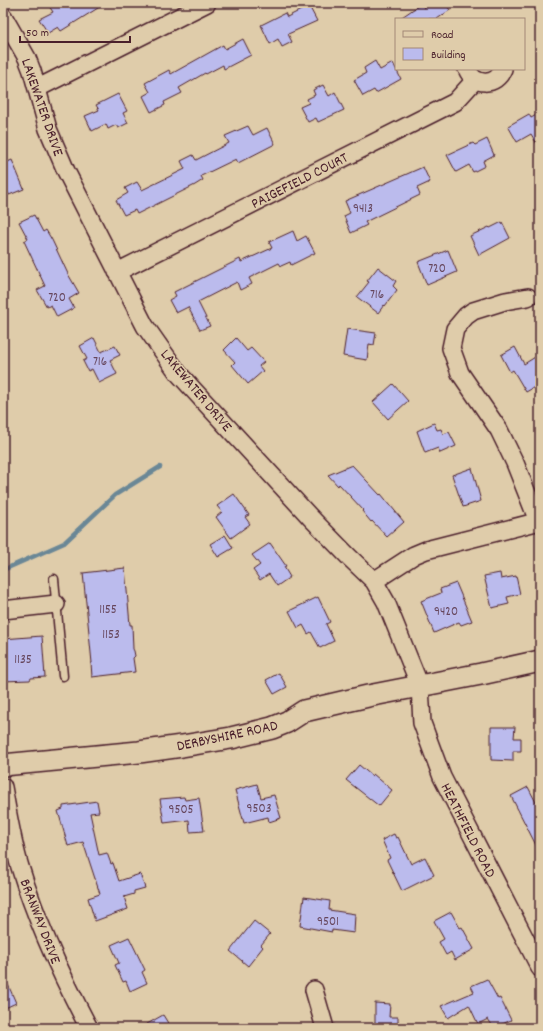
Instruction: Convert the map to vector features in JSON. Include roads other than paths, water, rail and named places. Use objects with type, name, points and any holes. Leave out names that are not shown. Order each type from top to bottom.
[{"type":"street","points":[[38,88],[207,3]]},
{"type":"street","name":"LAKEWATER DRIVE","points":[[3,16],[26,58],[38,88],[48,129],[54,145],[145,326],[178,373],[310,517],[374,581],[386,602],[420,686]]},
{"type":"street","name":"PAIGEFIELD COURT","points":[[118,272],[455,102],[471,75],[481,82],[488,82],[500,76],[503,70]]},
{"type":"street","points":[[374,581],[401,563],[426,550],[539,521],[502,436],[488,412],[460,373],[451,348],[455,329],[466,316],[473,311],[505,300],[528,297]]},
{"type":"street","points":[[3,610],[56,604]]},
{"type":"street","name":"DERBYSHIRE ROAD","points":[[3,765],[139,752],[231,738],[272,728],[287,722],[304,711],[368,696],[540,661]]},
{"type":"street","name":"HEATHFIELD ROAD","points":[[420,686],[422,723],[442,776],[540,968]]},
{"type":"street","name":"BRANWAY DRIVE","points":[[3,787],[20,867],[41,924],[73,998],[83,1026]]},
{"type":"street","points":[[314,990],[325,1028]]},
{"type":"lane","points":[[54,579],[63,676]]},
{"type":"waterway","points":[[3,570],[64,543],[115,495],[160,467]]}]
